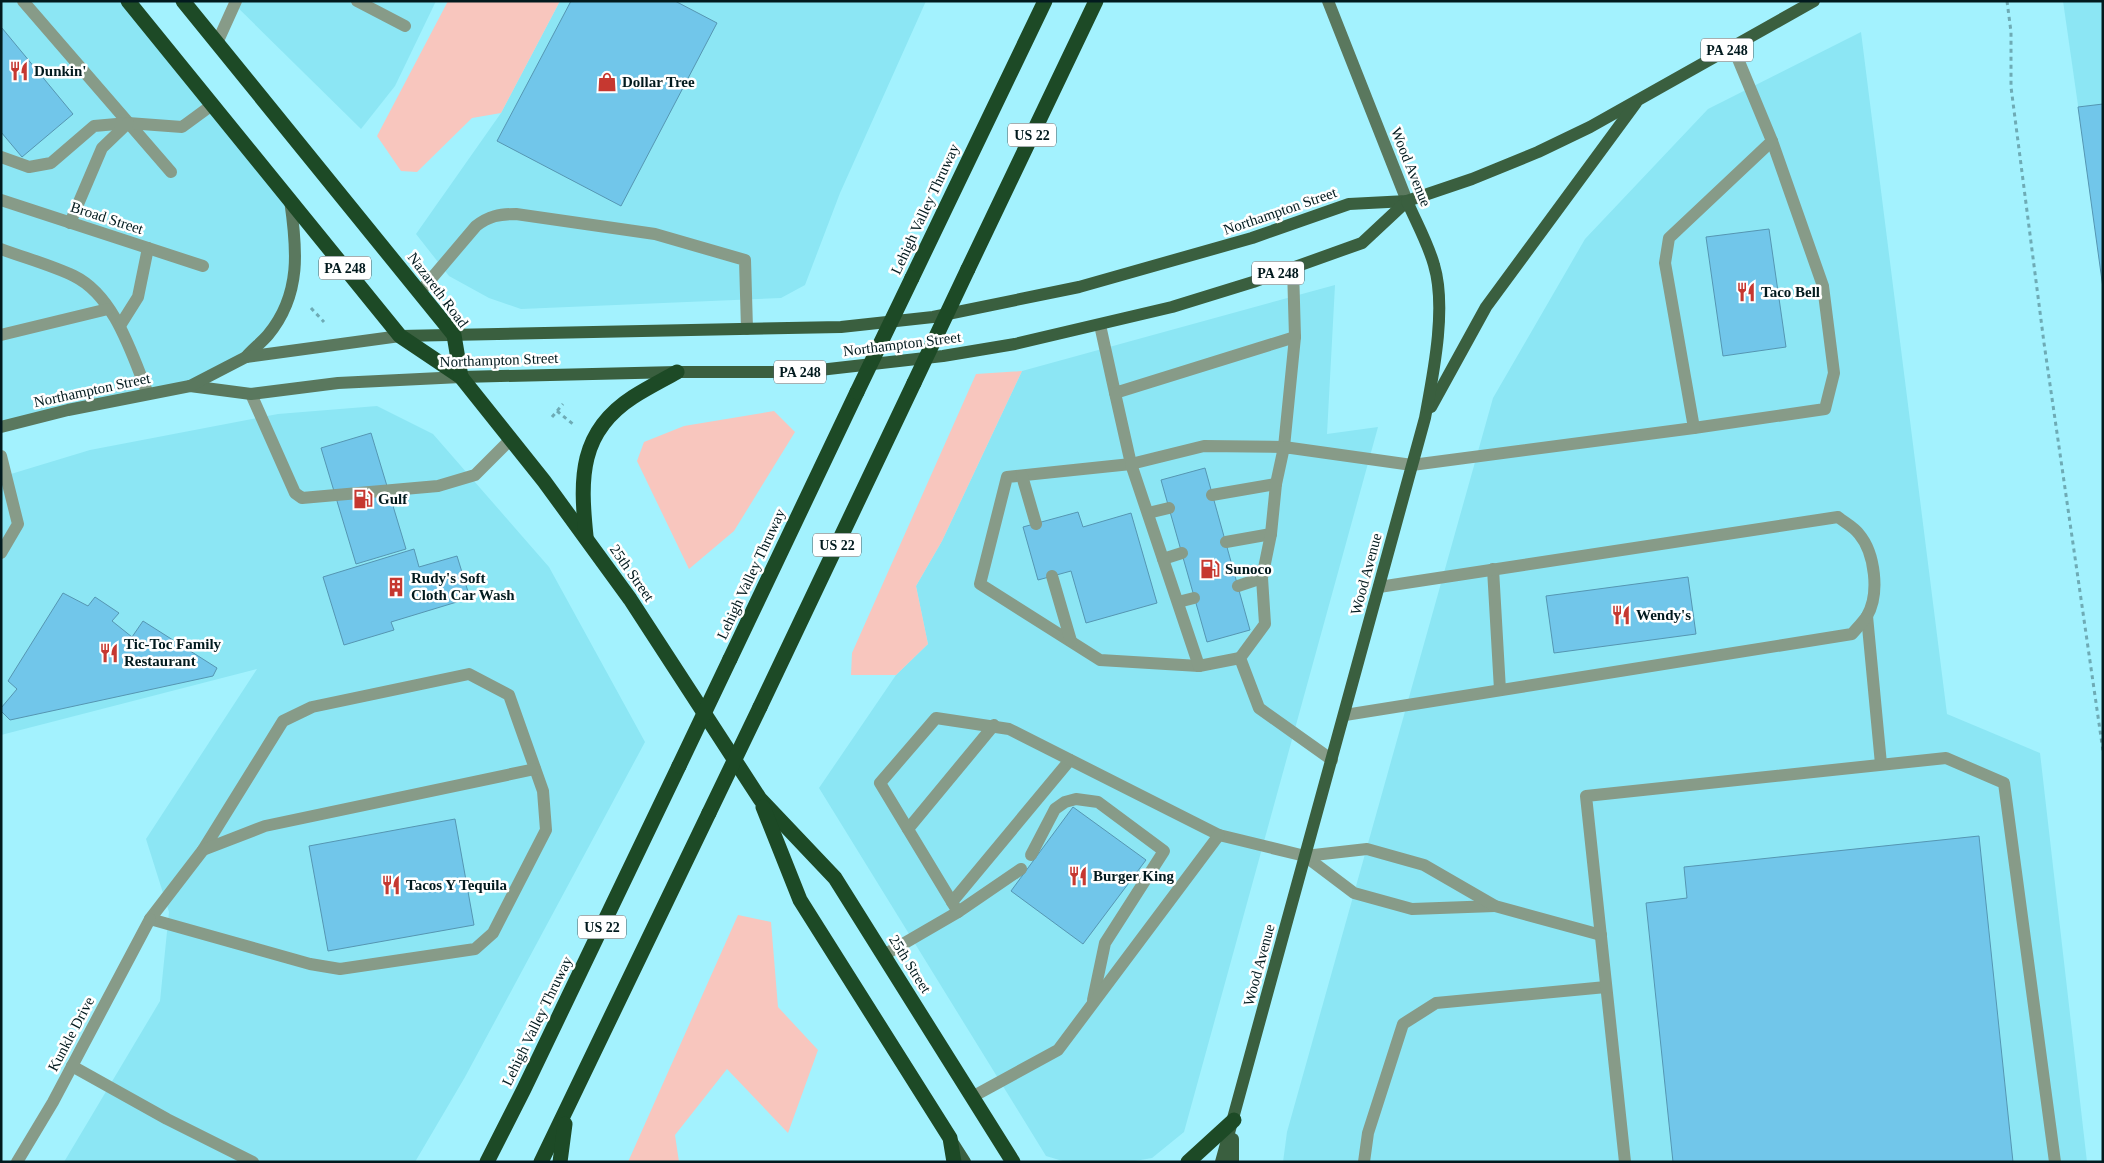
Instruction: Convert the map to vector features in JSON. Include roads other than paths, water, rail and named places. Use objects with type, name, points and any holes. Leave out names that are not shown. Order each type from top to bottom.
[{"type":"highway","name":"PA 248","points":[[128,1],[400,336],[462,377]]},
{"type":"highway","name":"Nazareth Road","points":[[183,1],[454,335],[462,377]]},
{"type":"highway","name":"Lehigh Valley Thruway","points":[[487,1162],[524,1089],[1045,1]]},
{"type":"highway","name":"US 22","points":[[541,1162],[1096,1]]},
{"type":"highway","points":[[586,537],[583,502],[584,482],[592,439],[616,411],[633,397],[677,372]]},
{"type":"highway","name":"25th Street","points":[[462,377],[586,537],[630,599],[760,799],[835,878],[1014,1162]]},
{"type":"highway","name":"25th Street","points":[[760,799],[800,900],[950,1138]]},
{"type":"highway","points":[[560,1162],[567,1110]]},
{"type":"highway","points":[[1188,1162],[1234,1120]]},
{"type":"highway","points":[[950,1138],[954,1162]]},
{"type":"main road","name":"Northampton Street","points":[[400,336],[841,327],[933,317],[988,307],[1080,286],[1252,238],[1349,204],[1407,202],[1472,179],[1538,152],[1639,100],[1814,1]]},
{"type":"main road","points":[[1425,418],[1486,307],[1639,100]]},
{"type":"main road","name":"Northampton Street","points":[[462,377],[677,372],[802,372],[943,356],[1015,344],[1172,307],[1293,268],[1362,243],[1407,202]]},
{"type":"main road","name":"Wood Avenue","points":[[1222,1162],[1425,418],[1433,376],[1437,334],[1438,285],[1434,266],[1407,202]]},
{"type":"main road","points":[[1233,1162],[1234,1120]]},
{"type":"main road","name":"25th Street","points":[[950,1138],[965,1162]]},
{"type":"street","points":[[23,1],[171,172]]},
{"type":"street","points":[[217,44],[236,1]]},
{"type":"street","points":[[357,1],[405,26]]},
{"type":"street","name":"Wood Avenue","points":[[1328,1],[1407,202]]},
{"type":"street","points":[[1293,268],[1295,338],[1284,447],[1276,484],[1271,534],[1262,578],[1265,624],[1240,658],[1199,666],[1100,660],[980,584],[1007,478],[1131,464],[1204,446],[1284,447],[1412,465],[1825,409],[1834,373],[1823,286],[1772,141],[1733,47]]},
{"type":"street","points":[[1,157],[29,167],[51,163],[94,126],[128,123],[182,127],[212,105]]},
{"type":"street","points":[[70,223],[102,148],[128,123]]},
{"type":"street","points":[[1694,428],[1665,263],[1669,238],[1772,141]]},
{"type":"street","name":"Broad Street","points":[[1,200],[203,266]]},
{"type":"street","points":[[246,356],[268,335],[281,317],[290,296],[296,251],[290,200]]},
{"type":"street","points":[[420,292],[476,226],[487,218],[501,214],[516,214],[655,234],[745,260],[747,329]]},
{"type":"street","points":[[120,324],[138,297],[148,248]]},
{"type":"street","points":[[1,249],[75,276],[95,292],[120,324],[148,394]]},
{"type":"street","points":[[1,335],[108,308]]},
{"type":"street","points":[[1100,325],[1131,464],[1199,666]]},
{"type":"street","name":"Northampton Street","points":[[1,427],[68,410],[190,386],[246,356],[400,336]]},
{"type":"street","points":[[1115,393],[1295,338]]},
{"type":"street","name":"Northampton Street","points":[[190,386],[251,394],[338,383],[462,377]]},
{"type":"street","points":[[251,394],[295,492],[302,498],[438,486],[475,475],[511,439]]},
{"type":"street","points":[[1,456],[18,524],[1,553]]},
{"type":"street","points":[[1022,476],[1036,524]]},
{"type":"street","points":[[1212,495],[1276,484]]},
{"type":"street","points":[[1148,513],[1169,508]]},
{"type":"street","points":[[1379,587],[1838,517],[1859,534],[1869,552],[1874,575],[1874,596],[1868,616],[1881,764]]},
{"type":"street","points":[[1226,542],[1271,534]]},
{"type":"street","points":[[1163,559],[1182,553]]},
{"type":"street","points":[[1493,570],[1500,690]]},
{"type":"street","points":[[1052,576],[1071,641]]},
{"type":"street","points":[[1238,586],[1262,578]]},
{"type":"street","points":[[1178,602],[1194,598]]},
{"type":"street","points":[[1345,715],[1852,634],[1868,616]]},
{"type":"street","points":[[1240,658],[1259,708],[1332,760]]},
{"type":"street","name":"Kunkle Drive","points":[[17,1162],[72,1066],[150,919],[203,850],[283,721],[312,707],[469,674],[510,695],[543,790],[546,830],[493,934],[475,948],[340,969],[310,964],[150,919]]},
{"type":"street","points":[[955,907],[880,783],[936,718],[994,725],[1009,729],[1219,834],[1305,856],[1367,849],[1424,865],[1495,906],[1601,935]]},
{"type":"street","points":[[908,829],[994,725]]},
{"type":"street","points":[[1625,1162],[1586,796],[1946,758],[2004,783],[2055,1162]]},
{"type":"street","points":[[955,907],[1070,760]]},
{"type":"street","points":[[203,850],[265,826],[535,768]]},
{"type":"street","points":[[1031,855],[1055,809],[1065,802],[1076,799],[1098,802],[1164,851],[1105,943],[1092,1005]]},
{"type":"street","points":[[972,1097],[1058,1050],[1219,834]]},
{"type":"street","points":[[1305,856],[1354,893],[1412,909],[1495,906]]},
{"type":"street","points":[[884,956],[955,907],[1021,869]]},
{"type":"street","points":[[1364,1162],[1368,1132],[1403,1024],[1436,1004],[1606,987]]},
{"type":"street","points":[[72,1066],[167,1119],[253,1162]]},
{"type":"place","name":"Dunkin'","points":[[19,71]]},
{"type":"place","name":"Dollar Tree","points":[[607,82]]},
{"type":"place","name":"Taco Bell","points":[[1746,292]]},
{"type":"place","name":"Gulf","points":[[363,499]]},
{"type":"place","name":"Sunoco","points":[[1210,569]]},
{"type":"place","name":"Rudy's Soft Cloth Car Wash","points":[[396,587]]},
{"type":"place","name":"Wendy's","points":[[1621,615]]},
{"type":"place","name":"Tic-Toc Family Restaurant","points":[[109,653]]},
{"type":"place","name":"Burger King","points":[[1078,876]]},
{"type":"place","name":"Tacos Y Tequila","points":[[391,885]]}]
